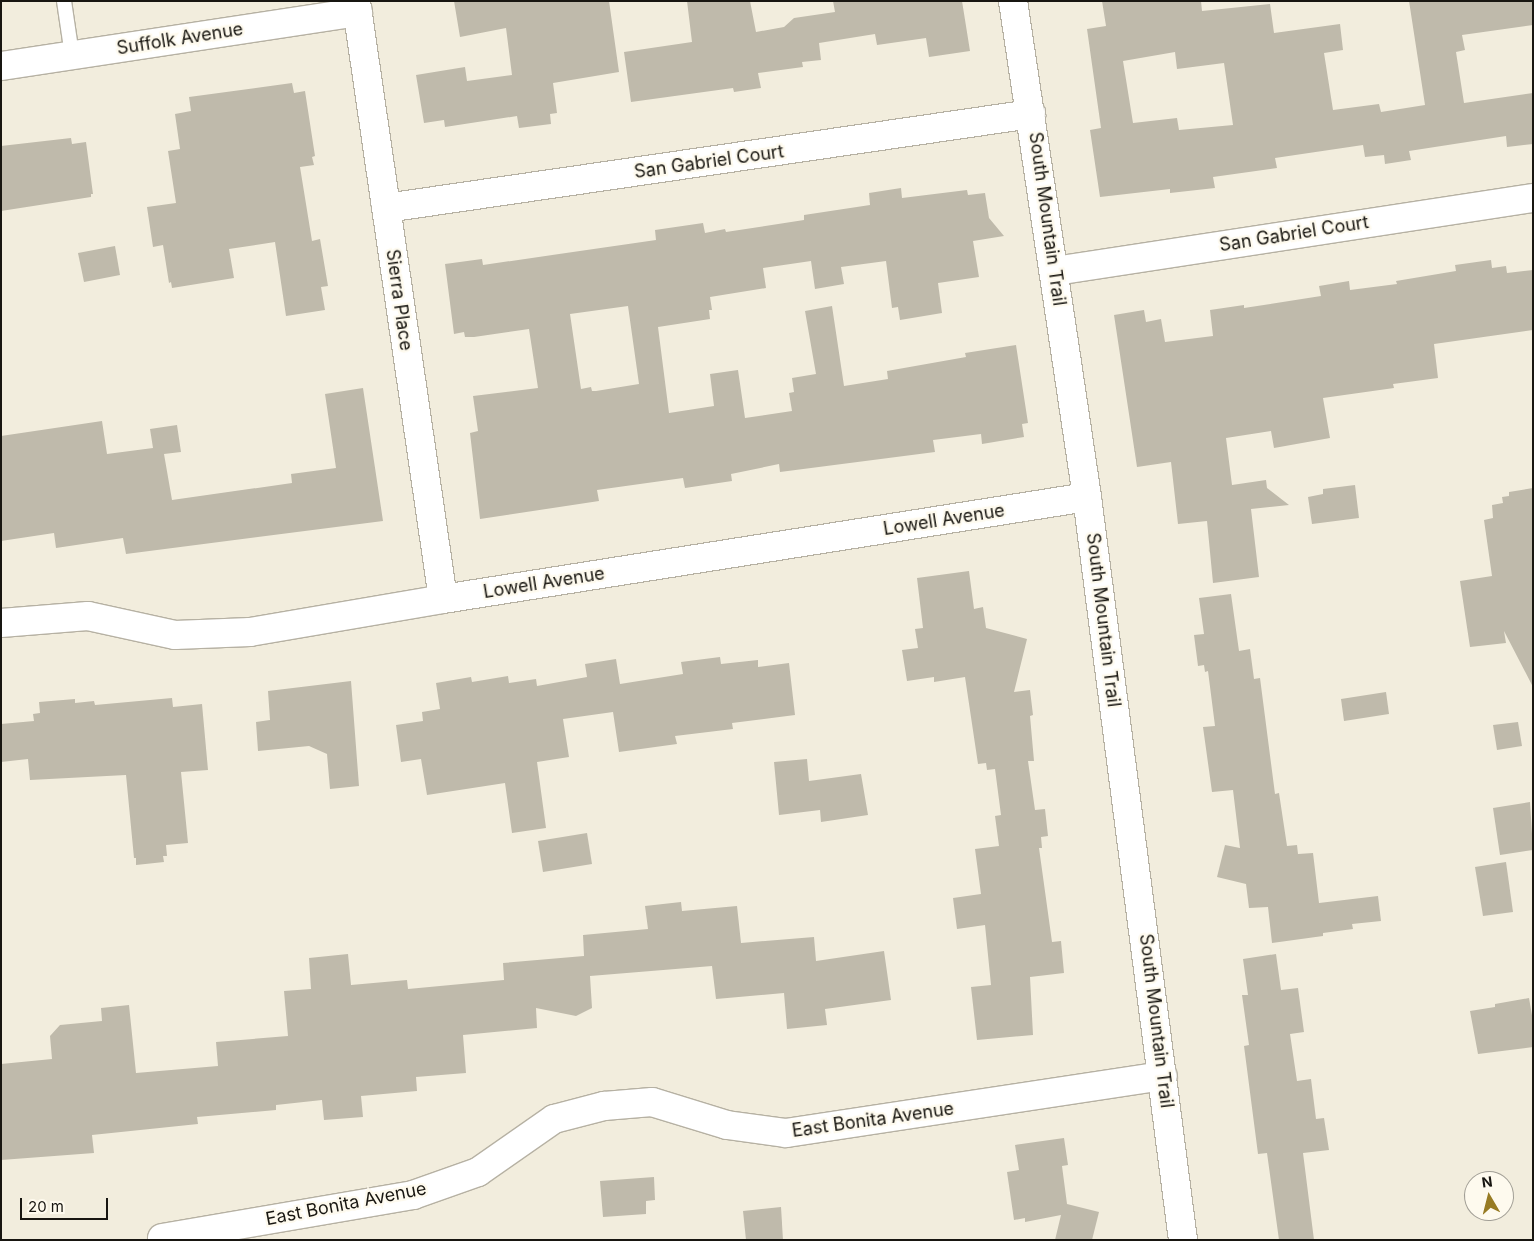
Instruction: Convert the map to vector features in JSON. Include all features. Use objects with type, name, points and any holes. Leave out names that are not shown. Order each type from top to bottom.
[{"type":"street","name":"South Mountain Trail","points":[[1013,1],[1055,271],[1087,497],[1183,1240]]},
{"type":"street","name":"Suffolk Avenue","points":[[1,66],[357,7]]},
{"type":"street","name":"Sierra Place","points":[[357,7],[442,598]]},
{"type":"street","name":"San Gabriel Court","points":[[386,208],[1031,114]]},
{"type":"street","name":"San Gabriel Court","points":[[1055,271],[1533,198]]},
{"type":"street","name":"Lowell Avenue","points":[[1,623],[88,616],[175,635],[250,632],[442,598],[1087,497]]},
{"type":"street","name":"East Bonita Avenue","points":[[162,1238],[413,1195],[478,1172],[554,1119],[604,1106],[652,1102],[727,1125],[786,1133],[1163,1076]]},
{"type":"lane","points":[[64,1],[72,55]]},
{"type":"building","points":[[454,1],[609,1],[619,72],[553,83],[557,113],[550,114],[551,124],[519,128],[517,116],[445,127],[444,120],[424,123],[416,75],[465,67],[467,81],[512,75],[506,28],[460,37]]},
{"type":"building","points":[[687,1],[750,1],[756,32],[784,27],[794,18],[835,12],[833,1],[962,1],[970,51],[929,57],[926,38],[877,45],[875,34],[819,43],[821,60],[802,62],[803,67],[758,73],[761,88],[734,92],[733,88],[631,102],[624,52],[692,42]]},
{"type":"building","points":[[1102,1],[1201,1],[1202,11],[1270,4],[1274,33],[1340,24],[1343,50],[1324,53],[1333,110],[1379,104],[1381,112],[1425,105],[1409,1],[1533,1],[1533,25],[1462,35],[1465,50],[1456,52],[1464,103],[1533,93],[1533,144],[1507,147],[1506,136],[1409,151],[1411,160],[1385,164],[1384,155],[1365,157],[1363,145],[1275,158],[1277,168],[1213,177],[1215,188],[1170,193],[1170,189],[1100,197],[1090,130],[1101,128],[1087,29],[1106,26]],"holes":[[[1175,52],[1177,69],[1224,63],[1233,125],[1179,130],[1177,118],[1133,123],[1123,61]]]},
{"type":"building","points":[[292,83],[294,93],[305,91],[315,156],[312,157],[314,165],[300,167],[312,241],[320,239],[328,286],[321,287],[325,310],[286,316],[275,242],[229,249],[234,278],[172,288],[171,282],[169,283],[163,245],[153,247],[147,207],[176,203],[168,151],[180,149],[175,114],[191,111],[189,97]]},
{"type":"building","points":[[71,138],[72,144],[86,142],[93,194],[91,194],[91,197],[1,211],[1,146]]},
{"type":"building","points":[[901,188],[902,198],[967,190],[968,195],[985,193],[989,218],[1004,236],[973,241],[979,277],[938,283],[942,313],[900,320],[898,307],[892,308],[886,261],[841,267],[844,284],[815,289],[811,261],[763,268],[766,288],[710,297],[712,310],[709,310],[710,319],[658,327],[669,413],[714,406],[710,374],[738,370],[745,418],[792,411],[789,393],[794,392],[792,378],[816,374],[805,311],[832,306],[844,386],[888,379],[887,371],[966,357],[965,353],[1016,345],[1028,423],[1022,424],[1024,437],[982,444],[981,434],[933,440],[935,452],[780,472],[779,464],[731,474],[732,481],[685,488],[683,478],[597,490],[599,501],[480,519],[470,433],[478,431],[473,396],[538,388],[529,329],[474,337],[465,337],[464,332],[454,334],[445,264],[482,259],[483,265],[656,240],[655,230],[703,223],[705,233],[725,229],[726,232],[804,220],[804,215],[870,205],[869,193]],"holes":[[[628,306],[639,384],[596,391],[592,391],[591,387],[581,389],[570,314]]]},
{"type":"building","points":[[115,246],[120,275],[84,282],[78,253]]},
{"type":"building","points":[[1491,260],[1492,268],[1506,266],[1507,273],[1533,270],[1533,330],[1434,344],[1438,378],[1393,384],[1394,388],[1323,398],[1330,438],[1274,448],[1271,431],[1226,438],[1232,485],[1266,480],[1267,488],[1289,505],[1251,509],[1259,577],[1213,583],[1207,521],[1178,524],[1171,462],[1137,467],[1114,315],[1144,310],[1146,322],[1161,319],[1165,342],[1213,336],[1210,310],[1244,305],[1244,308],[1321,296],[1319,286],[1349,281],[1350,290],[1397,284],[1396,281],[1456,271],[1455,265]]},
{"type":"building","points":[[363,388],[383,521],[126,554],[123,538],[56,548],[54,533],[1,541],[1,436],[102,421],[107,454],[153,448],[150,429],[177,425],[181,452],[164,454],[172,500],[292,483],[291,474],[336,468],[325,394]]},
{"type":"building","points":[[1355,485],[1359,518],[1312,524],[1308,497],[1323,494],[1323,489]]},
{"type":"building","points":[[1533,488],[1533,687],[1504,631],[1506,643],[1470,647],[1460,581],[1492,576],[1484,520],[1493,518],[1492,505],[1503,503],[1502,497],[1509,496],[1509,492]]},
{"type":"building","points":[[969,571],[974,609],[983,607],[986,628],[1027,639],[1014,692],[1030,690],[1033,715],[1030,716],[1034,761],[1028,761],[1035,810],[1045,809],[1048,836],[1041,837],[1042,848],[1039,848],[1052,942],[1061,941],[1064,973],[1030,977],[1033,1035],[977,1040],[971,987],[991,985],[985,925],[957,929],[953,898],[981,894],[975,849],[999,846],[995,816],[1001,815],[995,769],[987,770],[986,763],[978,764],[965,677],[934,682],[934,677],[907,681],[902,650],[918,648],[915,629],[923,628],[917,578]]},
{"type":"building","points":[[1231,594],[1239,651],[1250,649],[1254,679],[1260,678],[1275,794],[1279,793],[1287,846],[1297,845],[1298,854],[1313,853],[1319,903],[1378,896],[1381,921],[1352,924],[1353,929],[1323,933],[1323,936],[1272,943],[1268,907],[1249,908],[1246,884],[1217,877],[1225,845],[1240,848],[1233,790],[1212,792],[1203,727],[1215,726],[1208,671],[1205,672],[1204,665],[1198,666],[1194,635],[1204,634],[1199,598]]},
{"type":"building","points":[[720,657],[721,664],[758,660],[758,667],[789,663],[795,715],[732,723],[733,729],[675,736],[677,744],[619,752],[613,712],[563,719],[569,757],[537,762],[546,828],[512,833],[505,783],[427,795],[421,759],[401,762],[396,725],[423,721],[422,712],[440,709],[436,683],[471,677],[472,682],[508,676],[509,683],[536,679],[537,686],[587,677],[585,664],[616,659],[620,684],[683,674],[681,662]]},
{"type":"building","points":[[351,681],[359,786],[330,789],[327,754],[309,746],[258,751],[256,722],[270,720],[268,691]]},
{"type":"building","points":[[1386,692],[1389,714],[1344,721],[1341,699]]},
{"type":"building","points":[[172,698],[173,707],[202,704],[208,770],[181,772],[188,843],[166,845],[167,856],[163,856],[164,862],[136,865],[126,775],[30,780],[28,759],[1,762],[1,724],[34,721],[33,714],[40,713],[39,702],[75,699],[75,703],[94,701],[95,705]]},
{"type":"building","points":[[1518,722],[1522,746],[1497,750],[1493,725]]},
{"type":"building","points":[[807,759],[809,781],[861,774],[868,815],[821,822],[820,810],[779,815],[774,762]]},
{"type":"building","points":[[1530,802],[1533,850],[1500,855],[1493,808]]},
{"type":"building","points":[[587,833],[592,864],[543,872],[538,841]]},
{"type":"building","points":[[1506,862],[1513,912],[1483,916],[1475,867]]},
{"type":"building","points":[[681,902],[682,911],[737,906],[741,943],[814,937],[816,961],[884,951],[891,1000],[825,1009],[827,1025],[787,1029],[784,993],[716,999],[712,966],[590,976],[592,1008],[576,1016],[536,1008],[537,1028],[463,1035],[466,1073],[416,1077],[417,1091],[361,1096],[363,1117],[324,1120],[322,1100],[276,1105],[276,1110],[197,1117],[198,1124],[92,1135],[94,1153],[1,1160],[1,1064],[52,1059],[50,1036],[60,1025],[102,1021],[101,1008],[129,1005],[136,1073],[218,1066],[216,1042],[288,1036],[284,991],[311,989],[309,958],[348,954],[351,985],[407,980],[408,989],[504,980],[503,963],[584,956],[583,935],[648,929],[645,906]]},
{"type":"building","points":[[1276,954],[1281,990],[1298,988],[1304,1032],[1290,1034],[1297,1081],[1311,1079],[1316,1119],[1324,1118],[1329,1150],[1303,1153],[1314,1240],[1279,1240],[1267,1153],[1258,1154],[1244,1046],[1249,1045],[1242,995],[1248,995],[1243,959]]},
{"type":"building","points":[[1529,998],[1533,1021],[1533,1047],[1478,1054],[1470,1011]]},
{"type":"building","points":[[1064,1138],[1068,1165],[1062,1166],[1067,1204],[1099,1212],[1092,1240],[1055,1240],[1061,1215],[1025,1222],[1025,1218],[1014,1220],[1007,1172],[1019,1170],[1015,1145]]},
{"type":"building","points":[[654,1177],[655,1200],[646,1201],[646,1214],[603,1217],[600,1181]]},
{"type":"building","points":[[781,1207],[783,1240],[746,1240],[743,1211]]}]
